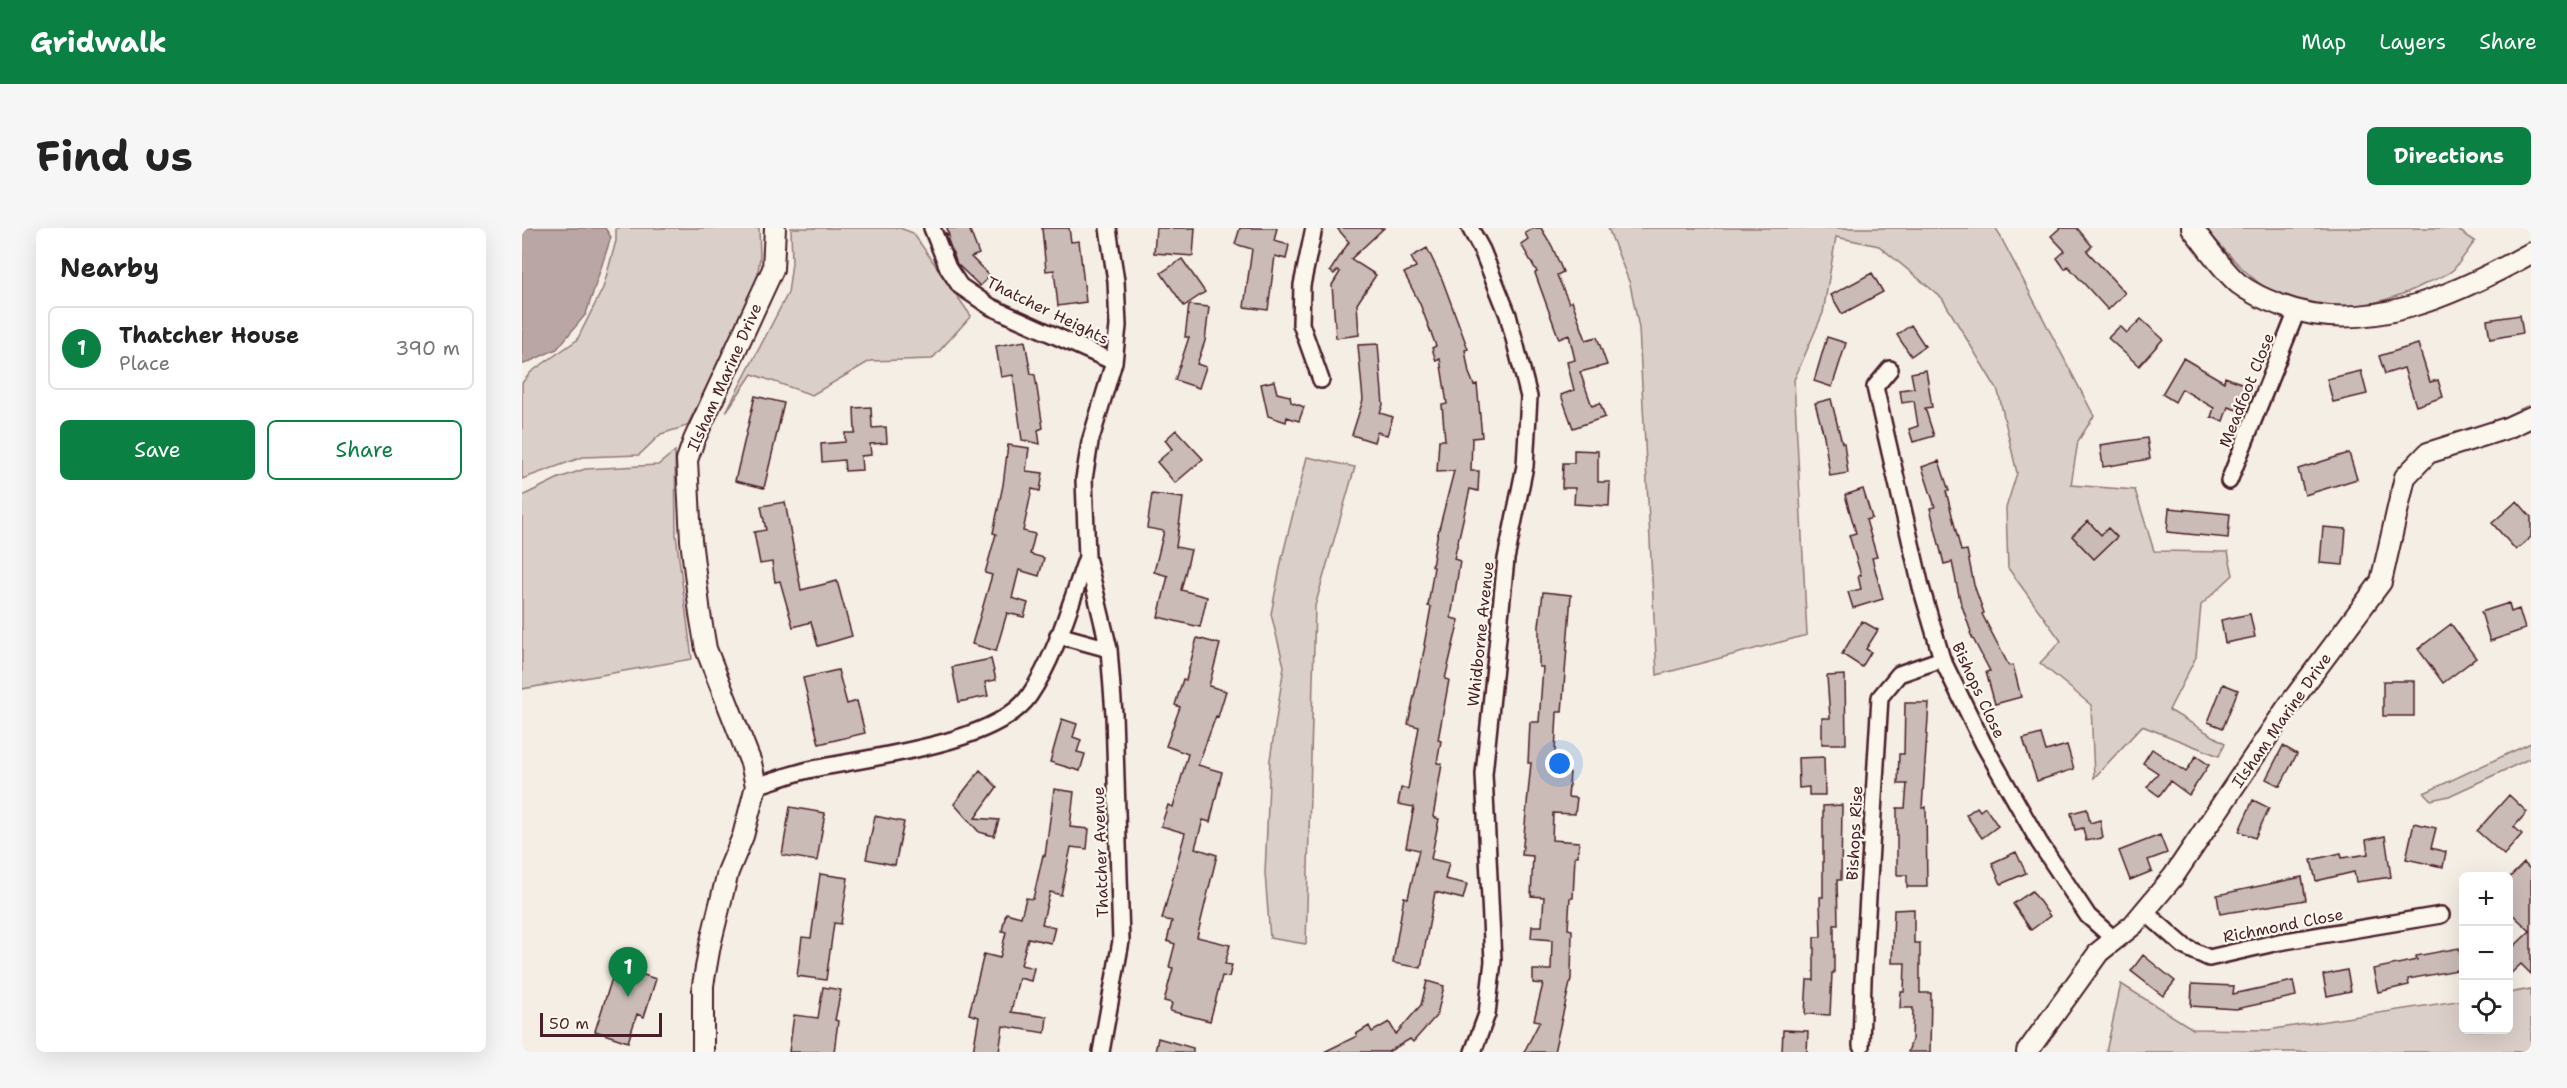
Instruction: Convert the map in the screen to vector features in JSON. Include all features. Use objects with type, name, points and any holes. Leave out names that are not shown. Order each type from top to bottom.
[{"type":"street","name":"Ilsham Marine Drive","points":[[703,1052],[703,985],[710,945],[728,872],[743,836],[756,786],[751,763],[706,649],[691,540],[687,460],[694,440],[773,269],[775,228]]},
{"type":"street","name":"Thatcher Heights","points":[[932,228],[948,268],[960,285],[991,307],[1113,362]]},
{"type":"street","name":"Thatcher Avenue","points":[[1101,1052],[1121,941],[1114,714],[1109,649],[1087,557],[1084,479],[1090,442],[1113,362],[1118,326],[1116,280],[1108,228]]},
{"type":"street","points":[[1314,228],[1302,285],[1301,324],[1321,380]]},
{"type":"street","name":"Whidborne Avenue","points":[[1470,228],[1482,250],[1508,315],[1529,397],[1525,466],[1506,559],[1484,774],[1493,961],[1487,1014],[1473,1052]]},
{"type":"street","points":[[2192,228],[2239,284],[2264,299],[2297,311],[2333,316],[2360,315],[2404,308],[2439,298],[2486,278],[2531,253]]},
{"type":"street","name":"Meadfoot Close","points":[[2229,481],[2297,311]]},
{"type":"street","name":"Bishops Close","points":[[1890,369],[1867,386],[1942,658],[1983,743],[2039,842],[2088,916],[2115,940]]},
{"type":"street","name":"Ilsham Marine Drive","points":[[2027,1052],[2099,952],[2145,912],[2173,877],[2286,709],[2381,582],[2405,477],[2428,453],[2506,428],[2531,417]]},
{"type":"street","name":"Thatcher Avenue","points":[[756,786],[810,770],[960,739],[999,722],[1028,698],[1058,635],[1087,557]]},
{"type":"street","points":[[1058,635],[1109,649]]},
{"type":"street","name":"Bishops Rise","points":[[1862,1046],[1863,980],[1880,697],[1899,674],[1942,658]]},
{"type":"street","name":"Richmond Close","points":[[2145,912],[2185,947],[2209,958],[2279,942],[2441,915]]},
{"type":"shaded area","points":[[522,228],[605,228],[611,237],[586,314],[557,349],[524,364],[522,364]]},
{"type":"shaded area","points":[[616,228],[759,228],[760,257],[756,286],[687,426],[661,434],[639,455],[583,457],[522,479],[522,383],[531,372],[577,340],[603,288],[616,241]]},
{"type":"shaded area","points":[[791,228],[900,228],[913,233],[971,316],[932,359],[870,361],[812,395],[752,374],[726,412],[788,293],[792,263]]},
{"type":"shaded area","points":[[1608,228],[1996,228],[2094,416],[2078,441],[2071,485],[2135,490],[2154,551],[2228,552],[2233,575],[2201,605],[2196,657],[2169,710],[2225,743],[2219,756],[2142,726],[2094,778],[2091,705],[2040,663],[2061,641],[2008,568],[2006,508],[2017,473],[1998,391],[1942,298],[1879,246],[1836,237],[1823,313],[1794,380],[1807,635],[1657,675],[1639,328],[1630,284]],"holes":[[[2088,521],[2101,535],[2108,528],[2117,537],[2094,559],[2072,536]]]},
{"type":"shaded area","points":[[2205,228],[2455,228],[2475,241],[2450,272],[2406,293],[2365,304],[2344,307],[2322,306],[2302,303],[2263,286],[2240,266]]},
{"type":"shaded area","points":[[675,451],[676,535],[692,659],[522,689],[522,496],[559,478],[585,469],[658,465]]},
{"type":"shaded area","points":[[1307,457],[1355,467],[1315,606],[1306,944],[1270,938],[1265,873],[1270,760],[1284,666],[1271,614]]},
{"type":"shaded area","points":[[2531,743],[2531,758],[2449,796],[2431,800],[2424,793]]},
{"type":"shaded area","points":[[2121,984],[2193,1029],[2268,1030],[2459,1001],[2459,1034],[2513,1034],[2513,992],[2531,989],[2531,1052],[2106,1052]]},
{"type":"building","points":[[947,228],[969,228],[979,254],[971,257],[990,276],[980,286],[957,264],[945,232],[949,236]]},
{"type":"building","points":[[1042,228],[1069,228],[1071,242],[1079,241],[1086,302],[1058,306],[1054,270],[1046,271]]},
{"type":"building","points":[[1156,228],[1195,228],[1193,256],[1154,253]]},
{"type":"building","points":[[1240,228],[1277,228],[1274,241],[1289,245],[1286,259],[1275,256],[1268,310],[1244,307],[1252,249],[1235,244]]},
{"type":"building","points":[[1337,228],[1384,228],[1351,259],[1376,275],[1357,304],[1359,335],[1336,338],[1332,285],[1340,272],[1338,270],[1334,274],[1330,271],[1349,242]]},
{"type":"building","points":[[1534,228],[1541,228],[1552,246],[1563,272],[1557,275],[1569,303],[1572,301],[1586,340],[1597,337],[1607,365],[1580,372],[1592,406],[1600,403],[1605,417],[1573,428],[1561,395],[1574,390],[1567,362],[1575,360],[1569,335],[1559,339],[1535,273],[1537,272],[1521,244],[1528,239],[1525,233]]},
{"type":"building","points":[[2060,228],[2077,228],[2092,246],[2087,251],[2125,293],[2108,310],[2068,266],[2065,269],[2057,258],[2065,251],[2051,236]]},
{"type":"building","points":[[1427,248],[1442,279],[1468,349],[1465,350],[1469,373],[1474,385],[1477,384],[1482,437],[1472,438],[1471,471],[1479,471],[1478,491],[1470,489],[1454,559],[1460,561],[1451,618],[1459,620],[1445,679],[1449,680],[1438,740],[1441,741],[1437,763],[1442,764],[1433,817],[1439,819],[1431,859],[1449,863],[1445,879],[1467,884],[1463,899],[1435,892],[1421,968],[1393,963],[1404,897],[1408,898],[1419,850],[1406,847],[1414,807],[1398,804],[1401,788],[1408,789],[1419,727],[1408,724],[1425,646],[1437,537],[1454,471],[1437,472],[1439,440],[1445,440],[1442,405],[1447,404],[1440,359],[1436,361],[1432,348],[1436,346],[1420,304],[1404,273],[1416,267],[1411,257]]},
{"type":"building","points":[[1182,259],[1205,292],[1184,306],[1161,273]]},
{"type":"building","points":[[1872,273],[1883,292],[1842,314],[1831,295]]},
{"type":"building","points":[[1189,305],[1209,307],[1205,341],[1197,364],[1206,367],[1199,388],[1175,380],[1189,337],[1185,337]]},
{"type":"building","points":[[2520,315],[2523,333],[2490,339],[2487,320]]},
{"type":"building","points":[[2141,319],[2163,339],[2139,366],[2108,338],[2120,326],[2127,333]]},
{"type":"building","points":[[1911,325],[1925,346],[1911,356],[1897,335]]},
{"type":"building","points":[[1827,337],[1846,343],[1832,387],[1814,381]]},
{"type":"building","points":[[1025,341],[1031,374],[1035,375],[1043,428],[1038,430],[1040,444],[1022,440],[1013,375],[1001,377],[996,346]]},
{"type":"building","points":[[1378,344],[1383,405],[1380,413],[1393,417],[1387,435],[1377,432],[1374,442],[1352,435],[1363,400],[1358,345]]},
{"type":"building","points":[[2418,344],[2430,382],[2438,380],[2443,397],[2416,406],[2404,368],[2385,374],[2379,356]]},
{"type":"building","points":[[2183,358],[2224,382],[2225,377],[2252,387],[2243,412],[2228,407],[2223,421],[2211,417],[2214,408],[2182,389],[2175,402],[2162,394]]},
{"type":"building","points":[[1926,370],[1932,407],[1925,408],[1934,436],[1913,442],[1909,429],[1918,426],[1914,401],[1902,403],[1900,390],[1914,388],[1911,373]]},
{"type":"building","points":[[2361,371],[2367,394],[2333,402],[2327,379]]},
{"type":"building","points":[[1274,381],[1277,393],[1290,396],[1291,402],[1304,407],[1299,421],[1287,417],[1286,422],[1268,416],[1261,384]]},
{"type":"building","points":[[755,396],[784,403],[764,488],[735,481]]},
{"type":"building","points":[[1831,399],[1842,443],[1844,443],[1848,473],[1830,476],[1824,436],[1815,403]]},
{"type":"building","points":[[871,407],[872,428],[886,427],[887,443],[870,444],[871,455],[861,456],[862,470],[845,471],[844,460],[822,462],[821,444],[845,442],[845,433],[855,433],[854,408]]},
{"type":"building","points":[[1176,430],[1203,459],[1175,483],[1157,462],[1172,449],[1165,440]]},
{"type":"building","points":[[2147,438],[2150,459],[2103,467],[2100,445]]},
{"type":"building","points":[[1008,445],[1029,448],[1026,471],[1043,473],[1040,491],[1032,489],[1023,531],[1035,534],[1030,554],[1044,558],[1039,576],[1019,570],[1012,598],[1028,603],[1024,617],[1007,613],[996,651],[972,644],[992,575],[985,573],[996,534],[993,533]]},
{"type":"building","points":[[1574,450],[1598,451],[1598,482],[1610,482],[1609,506],[1574,504],[1575,488],[1562,488],[1563,463],[1574,463]]},
{"type":"building","points":[[2349,453],[2357,479],[2305,495],[2298,469]]},
{"type":"building","points":[[1939,461],[1949,491],[1946,491],[1961,551],[1967,550],[1974,585],[1984,613],[1982,614],[2009,666],[2013,665],[2021,697],[1995,704],[1986,672],[1990,671],[1970,633],[1952,562],[1944,564],[1930,508],[1935,507],[1922,467]]},
{"type":"building","points":[[1863,489],[1872,518],[1866,520],[1877,557],[1872,558],[1883,599],[1853,608],[1848,592],[1861,589],[1858,576],[1861,575],[1849,535],[1856,533],[1845,495]]},
{"type":"building","points":[[1152,494],[1183,498],[1176,547],[1191,550],[1181,590],[1207,597],[1200,627],[1158,617],[1168,576],[1154,572],[1164,531],[1147,528]]},
{"type":"building","points":[[2517,501],[2531,517],[2531,537],[2516,550],[2492,523]]},
{"type":"building","points":[[785,502],[801,590],[837,581],[852,636],[818,646],[811,622],[793,627],[780,581],[775,582],[772,562],[760,564],[754,532],[766,530],[761,506]]},
{"type":"building","points":[[2169,508],[2230,514],[2228,538],[2167,532]]},
{"type":"building","points":[[2088,521],[2101,535],[2108,528],[2117,537],[2094,559],[2072,536]]},
{"type":"building","points":[[2323,527],[2346,529],[2343,565],[2320,563]]},
{"type":"building","points":[[1543,592],[1571,595],[1562,712],[1557,712],[1554,772],[1570,773],[1568,797],[1577,798],[1575,814],[1553,813],[1552,840],[1579,842],[1578,856],[1575,856],[1573,898],[1570,898],[1568,929],[1572,930],[1571,979],[1554,1052],[1524,1052],[1540,1021],[1534,1020],[1543,984],[1533,983],[1533,970],[1551,970],[1552,940],[1531,938],[1532,926],[1542,926],[1544,897],[1531,896],[1533,856],[1522,855],[1531,763],[1528,763],[1530,722],[1539,722],[1543,667],[1539,667],[1539,626]]},
{"type":"building","points":[[2509,603],[2511,612],[2519,609],[2525,629],[2490,641],[2481,612]]},
{"type":"building","points":[[2250,614],[2255,637],[2225,643],[2221,620]]},
{"type":"building","points":[[1862,621],[1878,630],[1866,649],[1871,652],[1862,667],[1842,654]]},
{"type":"building","points":[[2451,624],[2476,658],[2443,683],[2418,649]]},
{"type":"building","points":[[1197,638],[1220,644],[1209,686],[1226,691],[1198,765],[1222,772],[1210,822],[1203,820],[1195,848],[1217,855],[1197,937],[1230,945],[1225,964],[1232,965],[1229,977],[1222,976],[1210,1021],[1170,1011],[1172,1003],[1164,1001],[1173,968],[1169,967],[1175,944],[1167,941],[1172,921],[1162,919],[1185,833],[1161,826],[1168,805],[1173,807],[1188,754],[1166,746],[1180,707],[1175,705],[1183,679],[1186,680]]},
{"type":"building","points":[[991,659],[996,680],[985,682],[988,696],[959,702],[952,667]]},
{"type":"building","points":[[838,670],[847,704],[857,701],[865,733],[819,744],[803,678]]},
{"type":"building","points":[[1845,675],[1846,744],[1822,744],[1822,718],[1830,718],[1827,676]]},
{"type":"building","points":[[2383,681],[2414,681],[2414,716],[2383,716]]},
{"type":"building","points":[[2223,684],[2238,690],[2223,728],[2208,722]]},
{"type":"building","points":[[1905,703],[1929,703],[1922,808],[1926,807],[1927,887],[1907,887],[1907,875],[1897,875],[1897,808],[1905,808],[1907,784],[1898,784],[1899,754],[1904,754]]},
{"type":"building","points":[[1062,719],[1077,724],[1073,737],[1081,740],[1077,752],[1085,754],[1080,771],[1050,762]]},
{"type":"building","points":[[2041,734],[2046,751],[2067,745],[2074,769],[2037,781],[2023,739]]},
{"type":"building","points":[[2283,746],[2297,754],[2280,786],[2266,779]]},
{"type":"building","points":[[2152,749],[2186,772],[2196,756],[2209,765],[2189,795],[2170,781],[2159,796],[2147,787],[2158,773],[2143,763]]},
{"type":"building","points":[[1824,757],[1825,795],[1809,795],[1809,787],[1799,788],[1798,758]]},
{"type":"building","points":[[980,770],[997,787],[975,818],[999,820],[994,836],[979,832],[954,804]]},
{"type":"building","points":[[1054,789],[1074,792],[1070,827],[1089,829],[1087,849],[1071,847],[1061,895],[1050,892],[1042,924],[1055,927],[1051,943],[1028,938],[1021,965],[1034,968],[1031,981],[1019,978],[1011,1012],[1047,1017],[1045,1033],[1003,1026],[999,1052],[973,1052],[979,1017],[969,1014],[984,954],[1000,958],[1006,932],[1002,931],[1006,913],[1021,917],[1026,898],[1033,899],[1043,855],[1045,856]]},
{"type":"building","points":[[2509,795],[2527,812],[2514,827],[2522,834],[2504,855],[2477,831]]},
{"type":"building","points":[[2253,800],[2269,808],[2255,838],[2239,831]]},
{"type":"building","points":[[1842,805],[1841,880],[1837,880],[1838,925],[1834,925],[1834,973],[1832,973],[1830,1015],[1805,1014],[1807,980],[1814,980],[1814,937],[1821,937],[1823,806]]},
{"type":"building","points":[[790,807],[825,813],[817,861],[782,855]]},
{"type":"building","points":[[1977,807],[1980,811],[1985,807],[1998,826],[1982,838],[1966,815]]},
{"type":"building","points":[[2087,809],[2090,823],[2100,820],[2103,838],[2086,841],[2083,828],[2075,830],[2071,813]]},
{"type":"building","points":[[875,816],[904,822],[895,865],[866,859]]},
{"type":"building","points":[[2414,823],[2436,828],[2431,848],[2446,852],[2443,867],[2406,859]]},
{"type":"building","points":[[2160,835],[2167,853],[2148,860],[2152,871],[2130,880],[2119,851]]},
{"type":"building","points":[[2385,836],[2391,877],[2356,882],[2354,872],[2316,881],[2311,860],[2341,853],[2342,858],[2368,854],[2366,840]]},
{"type":"building","points":[[2016,852],[2026,873],[2001,884],[1992,863]]},
{"type":"building","points":[[2524,863],[2531,870],[2531,974],[2521,964],[2513,971],[2513,947],[2530,931],[2513,915],[2513,874]]},
{"type":"building","points":[[820,874],[848,878],[841,924],[834,923],[826,980],[797,976],[802,937],[811,938]]},
{"type":"building","points":[[2302,877],[2306,900],[2220,914],[2217,895]]},
{"type":"building","points":[[2032,891],[2050,916],[2031,930],[2013,904]]},
{"type":"building","points":[[1914,909],[1914,943],[1920,943],[1920,993],[1931,993],[1930,1052],[1908,1052],[1912,1040],[1913,1008],[1900,1008],[1901,992],[1904,992],[1905,963],[1892,963],[1894,910]]},
{"type":"building","points":[[2459,948],[2459,970],[2408,979],[2409,985],[2378,992],[2373,969],[2417,960],[2416,956]]},
{"type":"building","points":[[2143,955],[2175,981],[2163,996],[2131,971]]},
{"type":"building","points":[[616,966],[656,979],[644,1017],[637,1014],[628,1042],[595,1031]]},
{"type":"building","points":[[2347,970],[2351,991],[2327,996],[2323,975]]},
{"type":"building","points":[[1427,981],[1444,986],[1437,1015],[1413,1042],[1410,1039],[1388,1052],[1324,1052],[1357,1036],[1356,1034],[1369,1026],[1372,1032],[1389,1022],[1396,1034],[1421,1005]]},
{"type":"building","points":[[2293,981],[2296,996],[2236,1009],[2191,1006],[2192,984],[2234,986],[2233,994]]},
{"type":"building","points":[[823,987],[841,990],[835,1020],[838,1021],[834,1052],[789,1052],[794,1015],[818,1018]]},
{"type":"building","points":[[1783,1030],[1808,1031],[1807,1052],[1782,1052]]},
{"type":"building","points":[[1158,1038],[1193,1048],[1193,1052],[1155,1052]]},
{"type":"place","name":"Thatcher House","points":[[628,997]]}]
